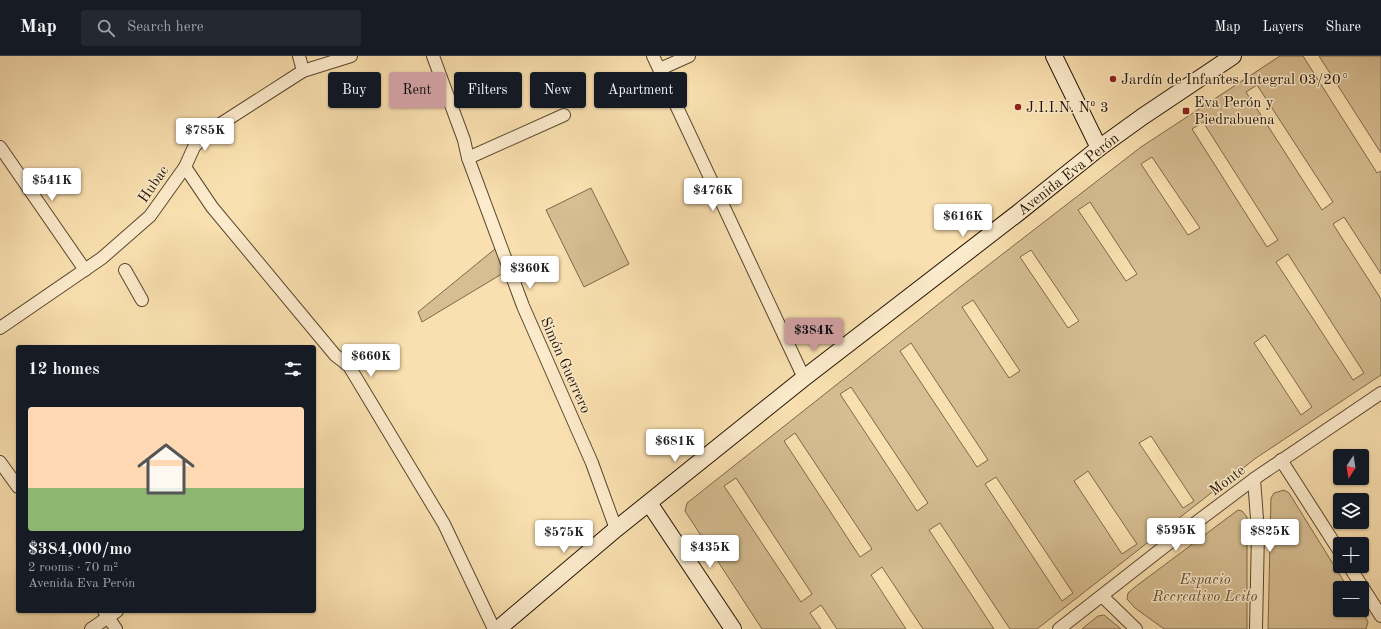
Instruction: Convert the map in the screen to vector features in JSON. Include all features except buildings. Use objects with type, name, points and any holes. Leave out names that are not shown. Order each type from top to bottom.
[{"type":"main road","points":[[1054,56],[1099,148]]},
{"type":"main road","name":"Avenida Eva Perón","points":[[498,629],[719,444],[1018,213],[1099,148],[1142,117],[1233,56]]},
{"type":"main road","points":[[649,503],[733,629]]},
{"type":"street","points":[[299,56],[303,71]]},
{"type":"street","name":"Hubac","points":[[0,328],[102,258],[150,216],[185,167],[194,147],[208,132],[303,71],[351,56]]},
{"type":"street","name":"Simón Guerrero","points":[[433,56],[464,140],[468,158],[523,306],[592,463],[616,529]]},
{"type":"street","points":[[653,56],[804,378]]},
{"type":"street","points":[[660,69],[690,56]]},
{"type":"street","points":[[468,158],[564,116]]},
{"type":"street","points":[[0,147],[84,270]]},
{"type":"street","points":[[185,167],[212,207],[335,355],[349,366],[444,524],[494,629]]},
{"type":"street","points":[[125,270],[142,300]]},
{"type":"street","name":"Monte","points":[[1059,629],[1254,479],[1381,393]]},
{"type":"street","points":[[1281,460],[1333,541]]},
{"type":"street","points":[[0,462],[16,484]]},
{"type":"street","points":[[1254,479],[1258,532],[1256,629]]},
{"type":"street","points":[[1353,573],[1381,616]]},
{"type":"street","points":[[1102,596],[1136,629]]},
{"type":"street","points":[[91,629],[110,613],[116,629]]},
{"type":"green space","points":[[1280,56],[1303,56],[1377,173],[1381,171],[1381,274],[1344,217],[1333,224],[1381,299],[1381,375],[1256,458],[1037,629],[1010,629],[940,523],[929,530],[994,629],[923,629],[882,567],[871,575],[906,629],[837,629],[821,605],[810,613],[821,629],[762,629],[685,511],[687,503],[960,287],[1141,147]],"holes":[[[1257,85],[1333,202],[1322,210],[1246,92]],[[1203,122],[1278,240],[1267,247],[1192,129]],[[1152,157],[1200,228],[1188,235],[1141,164]],[[1090,202],[1137,274],[1126,281],[1078,210]],[[1031,250],[1079,321],[1068,328],[1020,257]],[[1288,254],[1364,373],[1353,380],[1276,262]],[[973,300],[1020,371],[1009,378],[962,307]],[[1265,335],[1312,407],[1301,415],[1254,343]],[[911,343],[988,460],[977,467],[900,351]],[[851,387],[928,503],[917,511],[840,394]],[[795,433],[872,549],[860,557],[784,441]],[[1151,436],[1194,501],[1183,508],[1139,443]],[[1088,471],[1137,544],[1122,554],[1074,481]],[[996,477],[1073,593],[1062,601],[985,484]],[[736,478],[812,594],[801,602],[724,486]]]},
{"type":"green space","points":[[1319,56],[1381,56],[1381,153]]},
{"type":"green space","points":[[591,188],[629,264],[584,287],[546,210]]},
{"type":"green space","points":[[501,244],[510,269],[422,322],[418,312]]},
{"type":"green space","points":[[1284,490],[1289,493],[1333,564],[1333,573],[1339,573],[1344,581],[1333,581],[1333,617],[1366,617],[1368,622],[1366,629],[1268,629],[1271,498],[1274,493]]},
{"type":"green space","name":"Espacio Recreativo Leito","points":[[1238,510],[1242,511],[1247,517],[1247,629],[1164,629],[1135,608],[1127,599],[1128,593],[1135,587]]},
{"type":"green space","points":[[1104,615],[1121,629],[1082,629],[1098,616]]},
{"type":"place","name":"Jardín de Infantes Integral 03/20°","points":[[1113,79]]},
{"type":"place","name":"J.I.I.N. Nº 3","points":[[1018,107]]},
{"type":"place","name":"Eva Perón y Piedrabuena","points":[[1186,111]]}]
